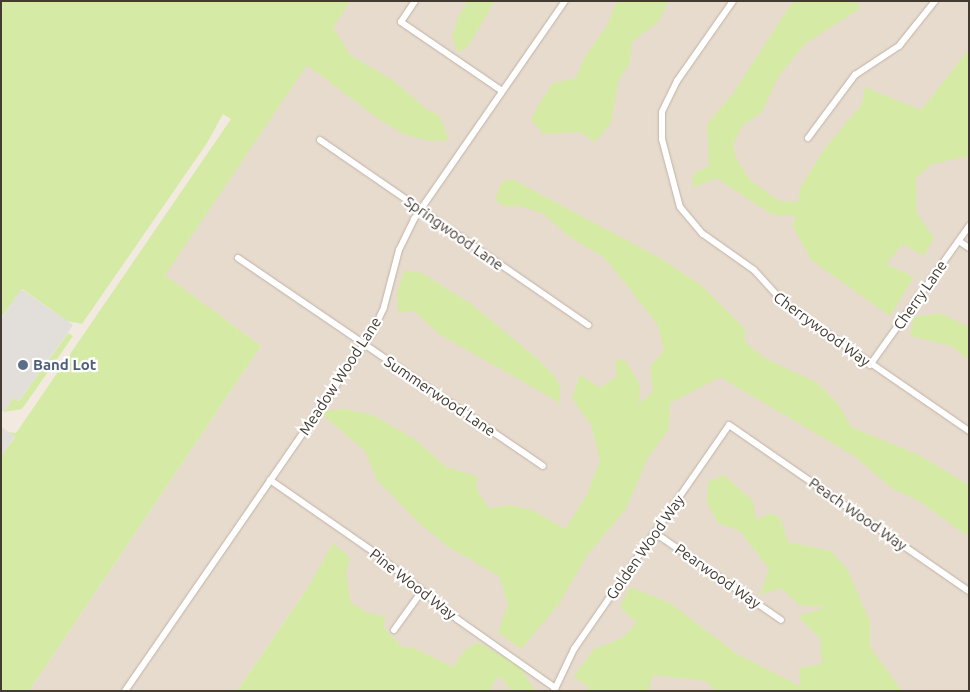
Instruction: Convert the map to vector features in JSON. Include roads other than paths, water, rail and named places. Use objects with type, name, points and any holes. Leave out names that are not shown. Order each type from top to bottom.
[{"type":"street","points":[[415,1],[401,22],[502,91]]},
{"type":"street","name":"Meadow Wood Lane","points":[[125,691],[364,344],[384,308],[399,250],[420,209],[565,1]]},
{"type":"street","name":"Cherrywood Way","points":[[733,1],[677,81],[662,112],[662,139],[678,201],[694,226],[754,270],[780,301],[969,431]]},
{"type":"street","points":[[808,138],[855,75],[899,46],[933,2]]},
{"type":"street","name":"Springwood Lane","points":[[320,140],[588,325]]},
{"type":"street","name":"Cherry Lane","points":[[870,364],[969,226]]},
{"type":"street","points":[[959,241],[969,248]]},
{"type":"street","name":"Summerwood Lane","points":[[238,258],[543,466]]},
{"type":"street","name":"Golden Wood Way","points":[[555,689],[574,649],[729,425],[747,438]]},
{"type":"street","name":"Peach Wood Way","points":[[747,438],[969,591]]},
{"type":"street","name":"Pine Wood Way","points":[[270,480],[375,553],[422,591],[555,689]]},
{"type":"street","name":"Pearwood Way","points":[[655,533],[781,620]]},
{"type":"street","points":[[394,630],[422,591]]},
{"type":"place","name":"Band Lot","points":[[23,365]]}]
